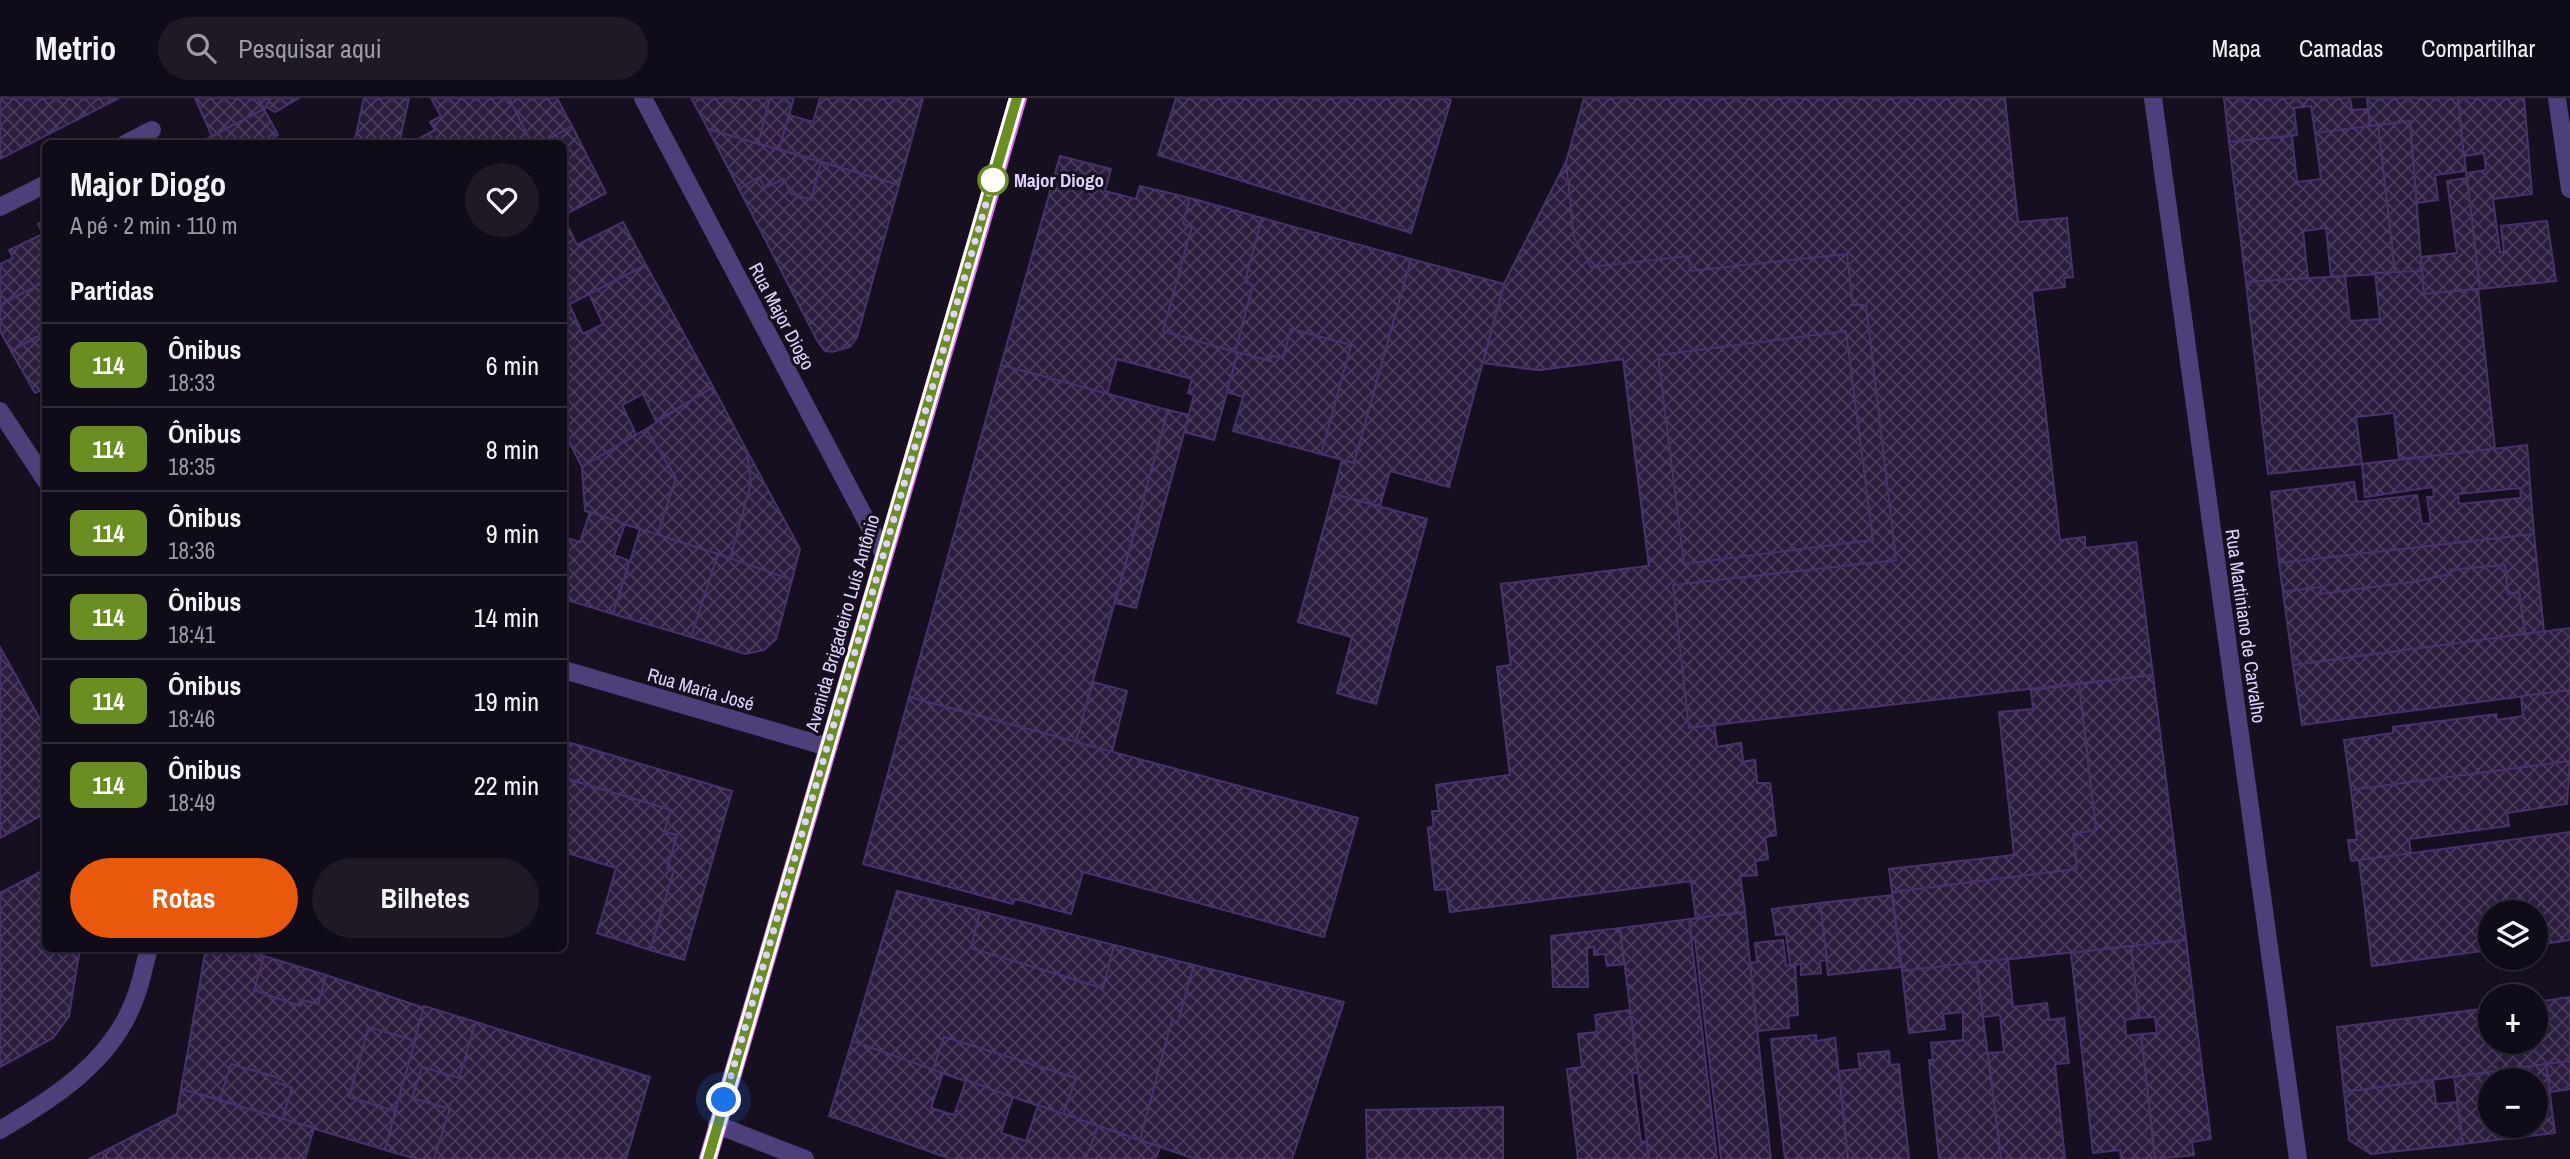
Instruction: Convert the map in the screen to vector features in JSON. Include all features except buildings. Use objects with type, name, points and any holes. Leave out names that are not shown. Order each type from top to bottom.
[{"type":"main road","name":"Avenida Brigadeiro Luís Antônio","points":[[708,1159],[1017,98]]},
{"type":"street","name":"Rua Major Diogo","points":[[643,98],[884,554]]},
{"type":"street","name":"Rua Martiniano de Carvalho","points":[[2152,98],[2298,1159]]},
{"type":"street","points":[[2557,98],[2570,189]]},
{"type":"street","points":[[133,140],[152,130]]},
{"type":"street","points":[[0,207],[42,186]]},
{"type":"street","points":[[0,411],[42,475]]},
{"type":"street","name":"Rua Maria José","points":[[567,671],[828,747]]},
{"type":"street","points":[[0,1129],[54,1098],[101,1055],[134,1002],[148,952]]},
{"type":"street","points":[[717,1125],[805,1159]]},
{"type":"bus line","name":"114","points":[[708,1159],[1017,98]]},
{"type":"place","name":"Major Diogo","points":[[993,180]]},
{"type":"route","points":[[724,1100],[993,180]]}]
